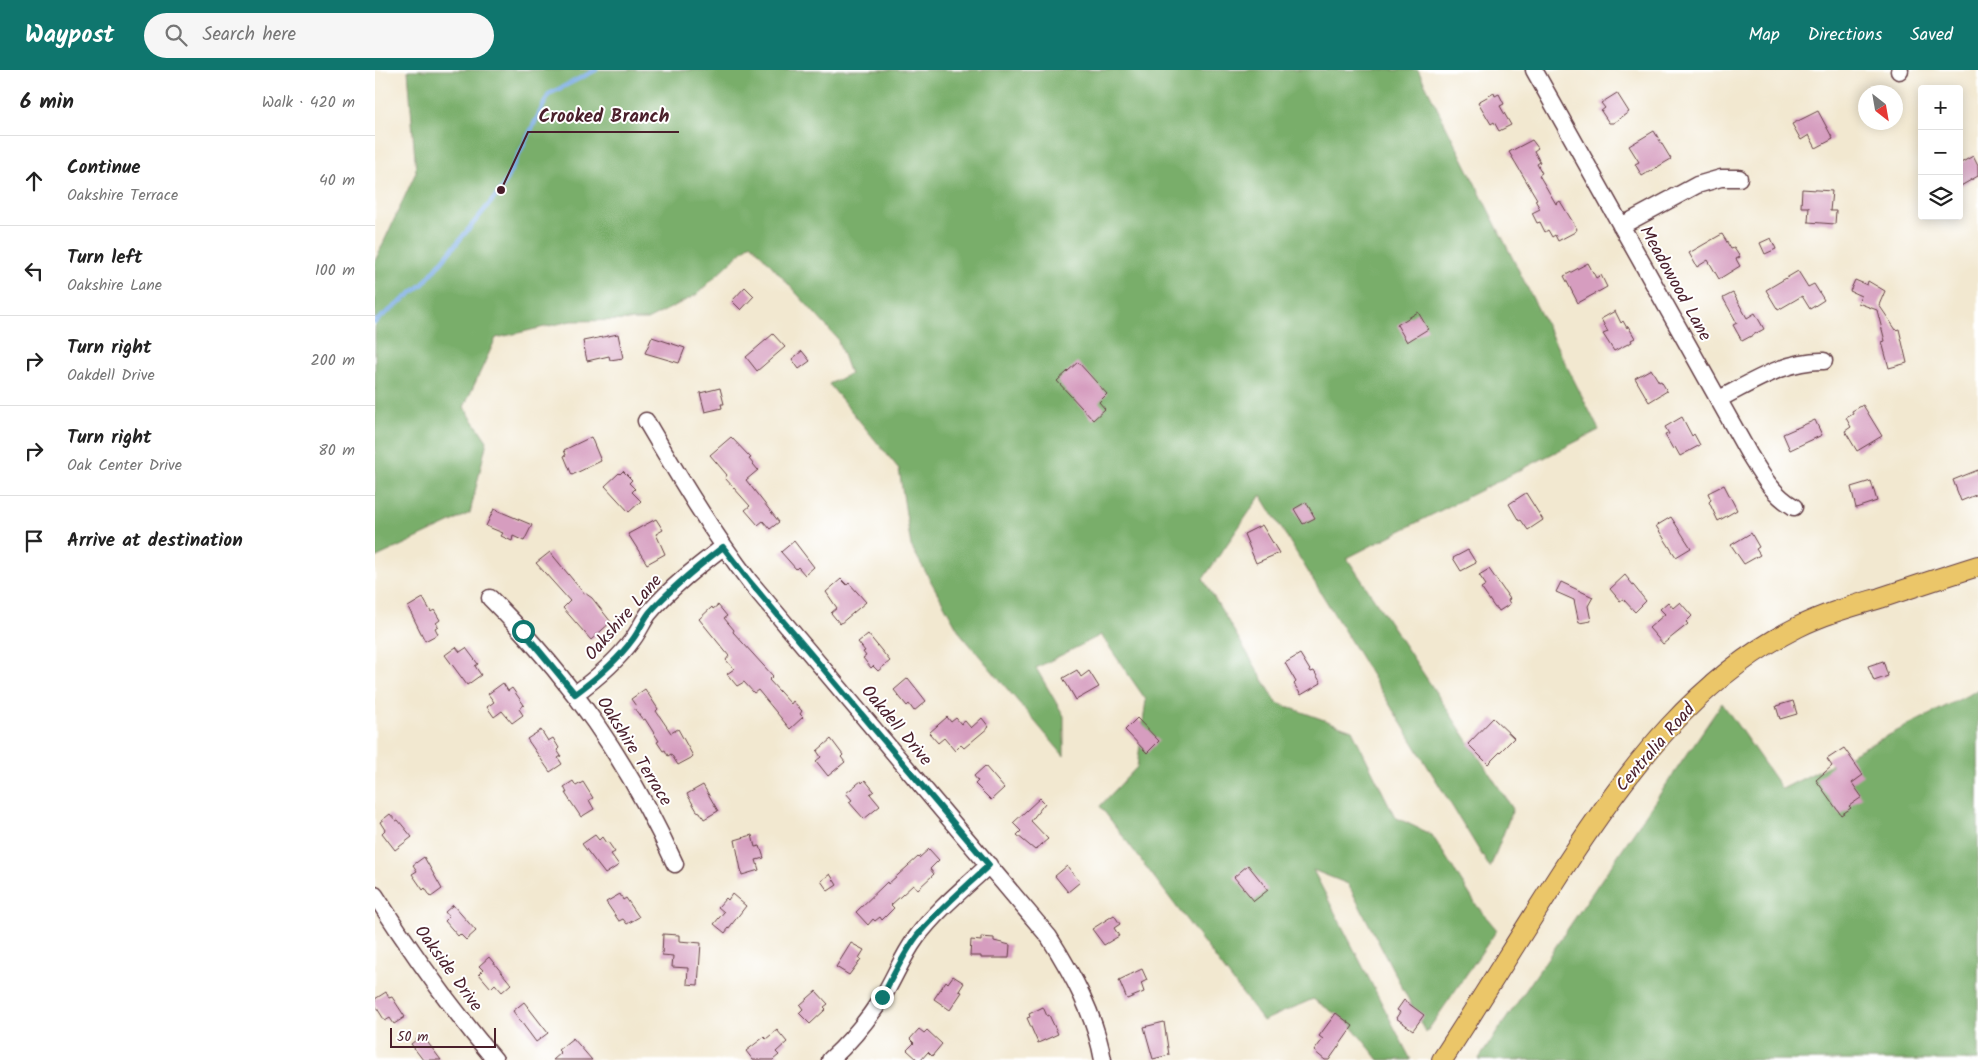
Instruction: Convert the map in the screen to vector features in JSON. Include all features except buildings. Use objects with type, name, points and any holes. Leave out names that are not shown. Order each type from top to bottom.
[{"type":"main road","name":"Centralia Road","points":[[1443,1060],[1538,906],[1591,827],[1628,774],[1659,736],[1683,711],[1712,685],[1749,657],[1798,627],[1831,613],[1978,566]]},
{"type":"street","name":"Meadowood Lane","points":[[1533,70],[1749,454],[1771,489],[1781,500],[1794,507]]},
{"type":"street","points":[[1621,226],[1697,185],[1721,178],[1739,178]]},
{"type":"street","points":[[1719,400],[1785,366],[1811,360],[1824,361]]},
{"type":"street","name":"Oakdell Drive","points":[[646,421],[693,501],[723,547],[750,582],[1049,937],[1071,972],[1093,1022],[1103,1060]]},
{"type":"street","name":"Oakshire Lane","points":[[575,694],[598,677],[617,659],[634,638],[648,615],[667,593],[723,547]]},
{"type":"street","name":"Oakshire Terrace","points":[[491,598],[523,631],[575,694],[607,738],[633,781],[675,864]]},
{"type":"street","points":[[830,1060],[864,1024],[882,997],[901,960],[918,936],[952,899],[989,865]]},
{"type":"street","name":"Oakside Drive","points":[[375,895],[421,966],[495,1060]]},
{"type":"green space","points":[[408,70],[1418,70],[1599,430],[1347,558],[1513,809],[1490,868],[1261,495],[1203,579],[1277,703],[1352,730],[1395,817],[1432,835],[1477,906],[1497,930],[1426,1033],[1348,884],[1313,870],[1411,1060],[1379,1060],[1349,1023],[1313,999],[1263,1021],[1100,806],[1137,767],[1146,700],[1101,635],[1036,668],[1064,716],[1064,756],[960,633],[911,546],[899,469],[829,384],[850,374],[837,338],[751,243],[696,295],[647,320],[571,321],[496,338],[464,407],[487,441],[470,513],[375,558],[375,261],[416,172]]},
{"type":"green space","points":[[1978,690],[1978,1060],[1478,1060],[1722,703],[1782,789]]},
{"type":"waterway","points":[[375,322],[423,284],[501,190],[549,94],[596,70]]},
{"type":"place","name":"Crooked Branch","points":[[501,190]]},
{"type":"route","points":[[523,631],[575,694],[598,677],[617,659],[634,638],[648,615],[667,593],[723,547],[750,582],[989,865],[952,899],[918,936],[901,960],[882,997]]}]
